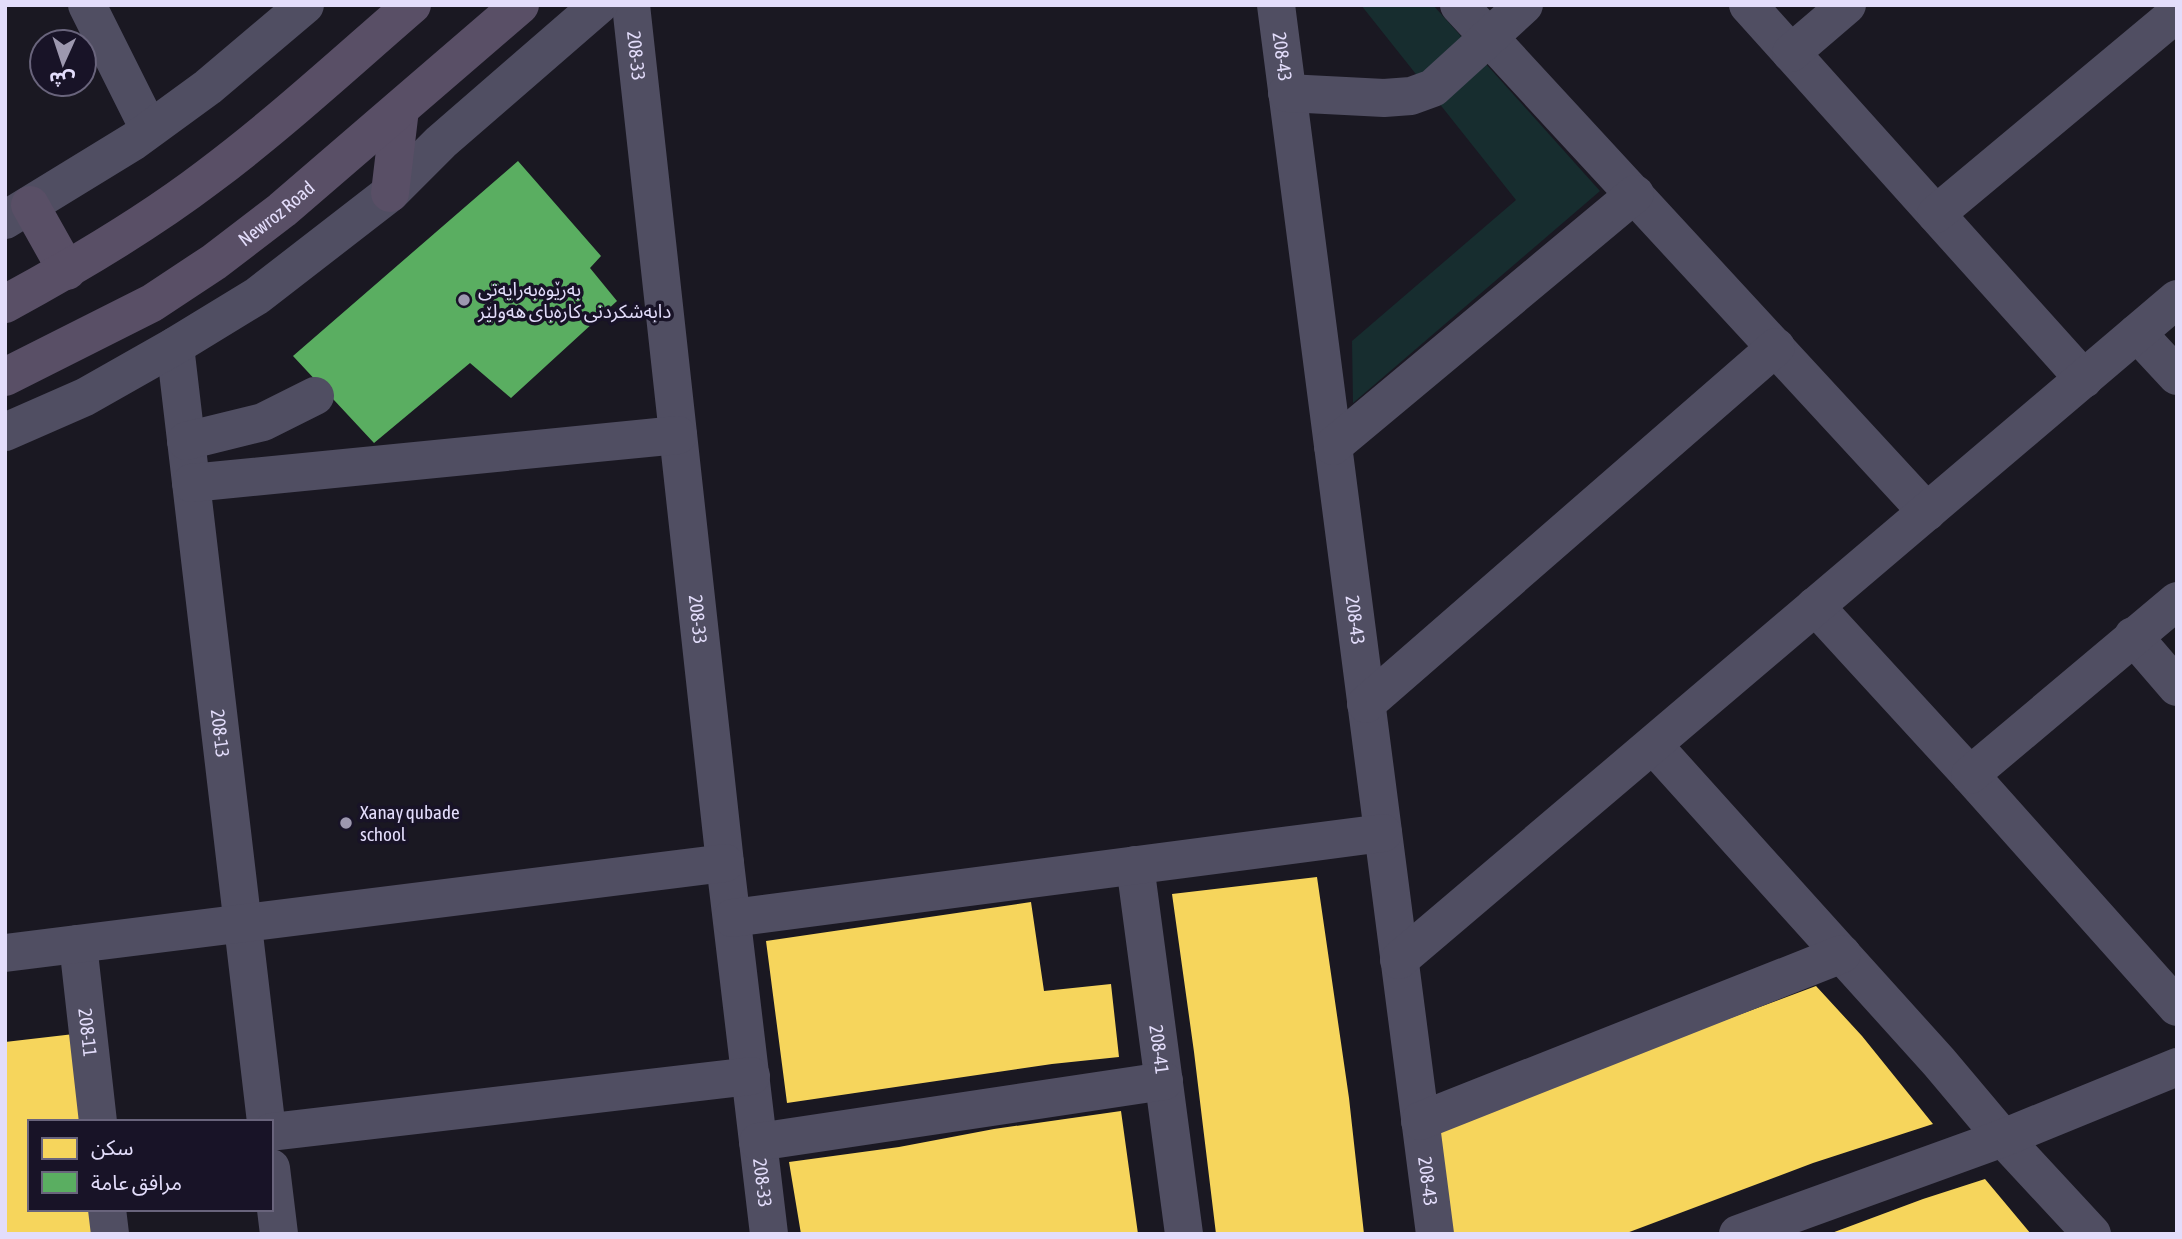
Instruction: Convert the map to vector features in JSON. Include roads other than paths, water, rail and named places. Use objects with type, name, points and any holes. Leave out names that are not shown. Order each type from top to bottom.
[{"type":"main road","points":[[5,304],[67,271],[207,178],[280,120],[412,5]]},
{"type":"main road","name":"Newroz Road","points":[[5,377],[152,303],[214,262],[282,210],[520,5]]},
{"type":"main road","points":[[390,193],[400,109]]},
{"type":"main road","points":[[18,213],[67,271]]},
{"type":"street","points":[[87,5],[149,129]]},
{"type":"street","points":[[18,213],[134,141],[208,87],[305,5]]},
{"type":"street","points":[[5,432],[85,397],[257,296],[390,193],[442,142],[599,5]]},
{"type":"street","name":"208-33","points":[[631,5],[725,863],[769,1234]]},
{"type":"street","name":"208-43","points":[[1276,5],[1435,1234]]},
{"type":"street","points":[[1459,5],[1927,512]]},
{"type":"street","points":[[1287,93],[1384,98],[1411,96],[1433,88],[1524,5]]},
{"type":"street","points":[[1748,5],[2084,379]]},
{"type":"street","points":[[1791,53],[1847,5]]},
{"type":"street","points":[[1936,214],[2177,13]]},
{"type":"street","points":[[1333,446],[1635,194]]},
{"type":"street","points":[[1399,960],[2177,299]]},
{"type":"street","points":[[2137,332],[2177,376]]},
{"type":"street","name":"208-13","points":[[175,346],[266,1120]]},
{"type":"street","points":[[1366,704],[1776,347]]},
{"type":"street","points":[[186,441],[263,422],[315,396]]},
{"type":"street","points":[[191,483],[678,435]]},
{"type":"street","points":[[1970,775],[2177,601]]},
{"type":"street","points":[[1815,606],[2177,1007]]},
{"type":"street","points":[[2133,636],[2177,687]]},
{"type":"street","points":[[1653,745],[2092,1234]]},
{"type":"street","points":[[732,918],[1383,833]]},
{"type":"street","points":[[5,953],[725,863]]},
{"type":"street","name":"208-41","points":[[1135,865],[1184,1234]]},
{"type":"street","name":"208-11","points":[[78,944],[97,1120]]},
{"type":"street","points":[[1420,1121],[1842,954]]},
{"type":"street","points":[[1738,1234],[2003,1138],[2177,1068]]},
{"type":"street","points":[[273,1132],[751,1076]]},
{"type":"street","points":[[758,1142],[1164,1081]]},
{"type":"street","points":[[273,1184],[279,1234]]},
{"type":"street","points":[[107,1211],[110,1234]]},
{"type":"place","name":"بەرێوەبەرایەتی دابەشکردنی کارەبای هەولێر","points":[[464,300]]},
{"type":"place","name":"Xanay qubade school","points":[[346,823]]}]
